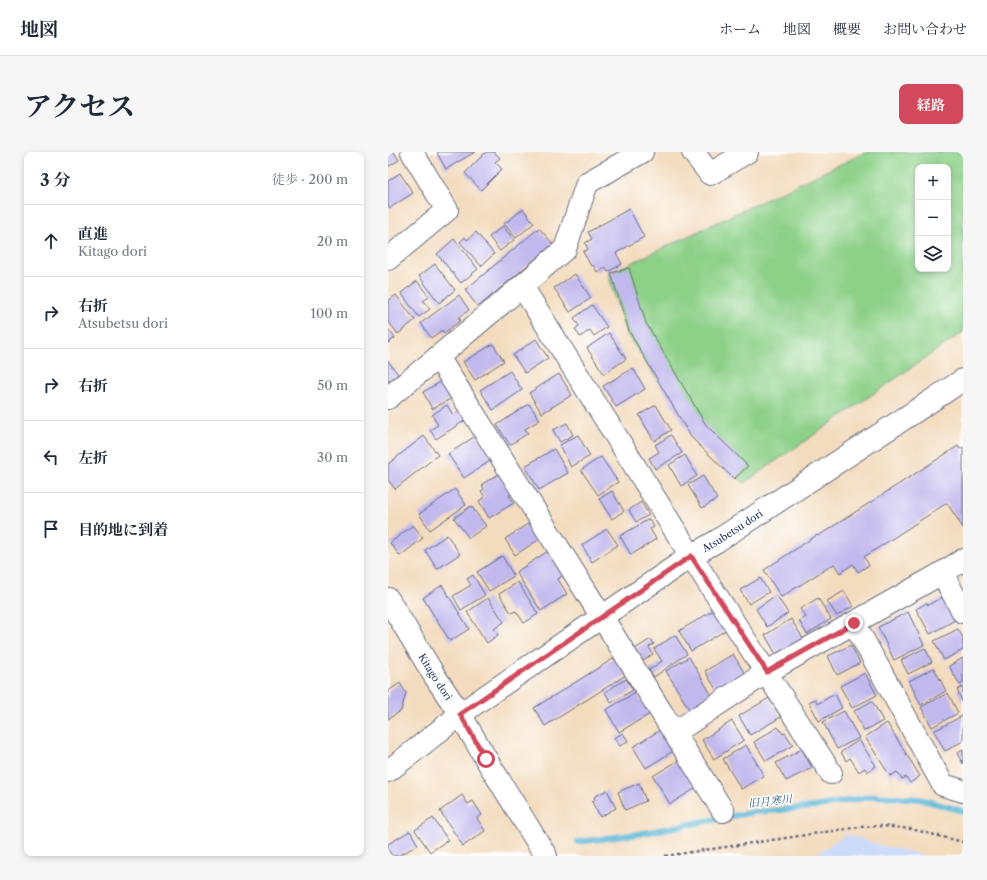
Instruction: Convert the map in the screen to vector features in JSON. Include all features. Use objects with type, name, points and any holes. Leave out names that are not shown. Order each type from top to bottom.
[{"type":"street","points":[[388,259],[447,210],[412,152]]},
{"type":"street","points":[[388,398],[565,248],[587,183],[642,152]]},
{"type":"street","points":[[693,152],[710,174],[747,152]]},
{"type":"street","points":[[522,286],[691,556],[831,773]]},
{"type":"street","points":[[438,357],[722,811]]},
{"type":"street","name":"Atsubetsu dori","points":[[388,771],[460,714],[691,556],[717,541],[962,383]]},
{"type":"street","points":[[674,733],[767,672],[963,560]]},
{"type":"street","points":[[942,573],[963,612]]},
{"type":"street","name":"Kitago dori","points":[[388,599],[546,856]]},
{"type":"street","points":[[854,623],[943,785],[963,791]]},
{"type":"path","points":[[665,856],[859,827],[883,826],[911,829],[963,842]]},
{"type":"shaded area","points":[[846,834],[880,845],[926,856],[814,856]]},
{"type":"green space","points":[[866,152],[963,152],[963,332],[744,483],[689,427],[626,333],[608,274]]},
{"type":"building","points":[[388,152],[394,152],[399,160],[388,167]]},
{"type":"building","points":[[475,152],[446,169],[437,153]]},
{"type":"building","points":[[486,152],[494,152],[500,158],[495,162],[502,169],[481,190],[465,173]]},
{"type":"building","points":[[400,173],[413,193],[390,208],[388,205],[388,181]]},
{"type":"building","points":[[523,209],[534,223],[516,238],[504,224]]},
{"type":"building","points":[[629,209],[644,237],[616,253],[622,264],[608,272],[605,267],[597,272],[593,265],[591,266],[583,252],[588,249],[585,243],[592,239],[588,232]]},
{"type":"building","points":[[503,226],[514,240],[500,251],[489,237]]},
{"type":"building","points":[[539,228],[553,244],[478,307],[465,290]]},
{"type":"building","points":[[476,232],[494,254],[481,266],[460,242],[465,237],[467,240]]},
{"type":"building","points":[[454,239],[478,269],[461,283],[437,254]]},
{"type":"building","points":[[435,264],[455,290],[439,303],[419,276]]},
{"type":"building","points":[[629,268],[646,323],[706,425],[748,466],[734,479],[691,437],[629,331],[611,273]]},
{"type":"building","points":[[575,274],[591,298],[570,312],[554,288]]},
{"type":"building","points":[[417,281],[429,297],[423,301],[430,309],[419,317],[401,293]]},
{"type":"building","points":[[396,295],[415,320],[398,334],[388,321],[388,301]]},
{"type":"building","points":[[459,295],[469,310],[458,318],[461,320],[444,333],[442,330],[431,338],[421,323]]},
{"type":"building","points":[[592,305],[607,327],[594,336],[590,330],[580,337],[575,329],[579,326],[574,318]]},
{"type":"building","points":[[388,329],[395,338],[388,343]]},
{"type":"building","points":[[609,333],[626,359],[604,374],[587,348]]},
{"type":"building","points":[[536,339],[548,358],[525,373],[513,355]]},
{"type":"building","points":[[493,344],[504,361],[475,380],[463,362]]},
{"type":"building","points":[[388,361],[398,374],[388,382]]},
{"type":"building","points":[[633,368],[645,389],[616,407],[603,386]]},
{"type":"building","points":[[510,371],[522,390],[493,410],[480,390]]},
{"type":"building","points":[[559,374],[572,395],[542,413],[529,393]]},
{"type":"building","points":[[444,380],[454,397],[432,409],[423,392]]},
{"type":"building","points":[[529,404],[540,420],[525,429],[528,433],[510,445],[497,425]]},
{"type":"building","points":[[447,405],[453,415],[463,409],[469,418],[436,439],[430,430],[438,425],[432,415]]},
{"type":"building","points":[[656,405],[671,430],[654,441],[639,415]]},
{"type":"building","points":[[567,423],[573,435],[560,442],[553,430]]},
{"type":"building","points":[[477,435],[493,459],[464,478],[448,454]]},
{"type":"building","points":[[578,435],[590,456],[571,467],[560,445]]},
{"type":"building","points":[[671,435],[682,453],[655,469],[649,458],[659,452],[655,445]]},
{"type":"building","points":[[424,436],[438,455],[395,489],[388,480],[388,464]]},
{"type":"building","points":[[958,446],[960,449],[963,447],[963,528],[947,503],[864,557],[869,565],[858,572],[853,564],[840,573],[834,564],[781,597],[764,570]]},
{"type":"building","points":[[554,449],[568,473],[539,490],[525,466]]},
{"type":"building","points":[[685,455],[697,476],[681,486],[669,465]]},
{"type":"building","points":[[601,457],[618,482],[598,495],[581,470]]},
{"type":"building","points":[[501,473],[514,493],[509,495],[514,503],[489,518],[479,501],[485,497],[481,491],[484,489],[482,484]]},
{"type":"building","points":[[703,476],[717,499],[702,508],[688,485]]},
{"type":"building","points":[[455,489],[466,505],[430,530],[419,514]]},
{"type":"building","points":[[612,491],[624,511],[612,519],[599,499]]},
{"type":"building","points":[[641,502],[649,515],[636,522],[629,510]]},
{"type":"building","points":[[471,506],[486,526],[469,538],[454,518]]},
{"type":"building","points":[[649,519],[654,527],[650,529],[656,539],[631,555],[620,536]]},
{"type":"building","points":[[529,523],[540,539],[515,555],[505,539]]},
{"type":"building","points":[[413,525],[423,538],[400,556],[390,543]]},
{"type":"building","points":[[607,529],[618,545],[592,562],[582,545]]},
{"type":"building","points":[[447,535],[460,554],[437,569],[425,550]]},
{"type":"building","points":[[548,551],[564,575],[558,579],[567,594],[541,611],[516,572]]},
{"type":"building","points":[[502,556],[514,576],[489,591],[477,572]]},
{"type":"building","points":[[473,575],[485,595],[461,610],[453,596],[471,585],[467,579]]},
{"type":"building","points":[[760,578],[769,592],[749,604],[740,590]]},
{"type":"building","points":[[518,582],[538,614],[524,623],[516,611],[511,613],[499,594]]},
{"type":"building","points":[[442,585],[469,629],[450,641],[423,598]]},
{"type":"building","points":[[844,591],[853,606],[837,616],[827,601]]},
{"type":"building","points":[[776,595],[788,613],[767,627],[756,609]]},
{"type":"building","points":[[943,597],[955,620],[930,634],[916,609],[927,603],[928,605]]},
{"type":"building","points":[[488,598],[504,622],[494,629],[498,635],[487,643],[467,612]]},
{"type":"building","points":[[818,598],[831,619],[807,634],[799,621],[806,617],[800,609]]},
{"type":"building","points":[[714,610],[726,630],[691,651],[679,631]]},
{"type":"building","points":[[908,612],[924,645],[894,660],[878,627]]},
{"type":"building","points":[[791,619],[804,640],[777,656],[765,635]]},
{"type":"building","points":[[958,629],[963,638],[963,650],[944,660],[934,641]]},
{"type":"building","points":[[675,635],[687,654],[654,677],[649,670],[662,661],[654,649]]},
{"type":"building","points":[[651,639],[654,644],[649,647],[653,654],[643,661],[635,649]]},
{"type":"building","points":[[851,645],[860,663],[837,675],[828,656]]},
{"type":"building","points":[[925,648],[932,662],[908,674],[901,660]]},
{"type":"building","points":[[733,654],[745,674],[717,691],[705,671]]},
{"type":"building","points":[[616,657],[626,675],[545,726],[534,708]]},
{"type":"building","points":[[689,657],[712,696],[689,709],[666,671]]},
{"type":"building","points":[[963,658],[963,683],[960,685],[949,666]]},
{"type":"building","points":[[934,668],[946,691],[921,705],[909,681]]},
{"type":"building","points":[[865,673],[877,695],[852,708],[840,686]]},
{"type":"building","points":[[626,679],[633,690],[611,703],[605,692]]},
{"type":"building","points":[[400,683],[406,693],[401,711],[388,719],[388,691]]},
{"type":"building","points":[[963,687],[963,703],[957,690]]},
{"type":"building","points":[[636,692],[650,714],[619,732],[606,710]]},
{"type":"building","points":[[948,693],[958,713],[932,727],[921,707]]},
{"type":"building","points":[[835,694],[842,708],[819,721],[809,702],[815,699],[817,704]]},
{"type":"building","points":[[769,698],[781,717],[750,735],[739,716]]},
{"type":"building","points":[[872,701],[883,721],[864,731],[854,711]]},
{"type":"building","points":[[844,711],[859,738],[837,749],[823,722]]},
{"type":"building","points":[[962,716],[963,741],[945,751],[934,731]]},
{"type":"building","points":[[732,721],[744,740],[714,759],[702,740]]},
{"type":"building","points":[[887,723],[920,776],[910,783],[906,777],[902,779],[897,772],[890,776],[865,737]]},
{"type":"building","points":[[778,727],[783,734],[785,733],[793,745],[766,761],[754,742]]},
{"type":"building","points":[[660,730],[673,751],[646,768],[633,747]]},
{"type":"building","points":[[623,733],[628,741],[620,746],[614,738]]},
{"type":"building","points":[[859,740],[876,766],[867,772],[865,768],[859,772],[850,758],[846,761],[841,752]]},
{"type":"building","points":[[746,745],[764,776],[741,789],[723,759]]},
{"type":"building","points":[[802,749],[812,768],[786,781],[776,763]]},
{"type":"building","points":[[963,750],[963,764],[958,753]]},
{"type":"building","points":[[679,760],[696,788],[670,804],[653,776]]},
{"type":"building","points":[[639,783],[646,801],[625,810],[618,792]]},
{"type":"building","points":[[607,790],[616,808],[600,817],[592,802],[595,800],[594,797]]},
{"type":"building","points":[[462,795],[468,804],[473,801],[482,815],[477,818],[485,831],[463,846],[440,811]]},
{"type":"building","points":[[433,818],[448,840],[430,852],[415,830]]},
{"type":"building","points":[[410,831],[418,845],[398,856],[392,856],[388,849],[388,844]]},
{"type":"waterway","name":"旧月寒川","points":[[578,842],[638,834],[754,812],[813,807],[875,796],[920,799],[963,811]]},
{"type":"route","points":[[486,759],[460,714],[691,556],[767,672],[854,623]]}]
